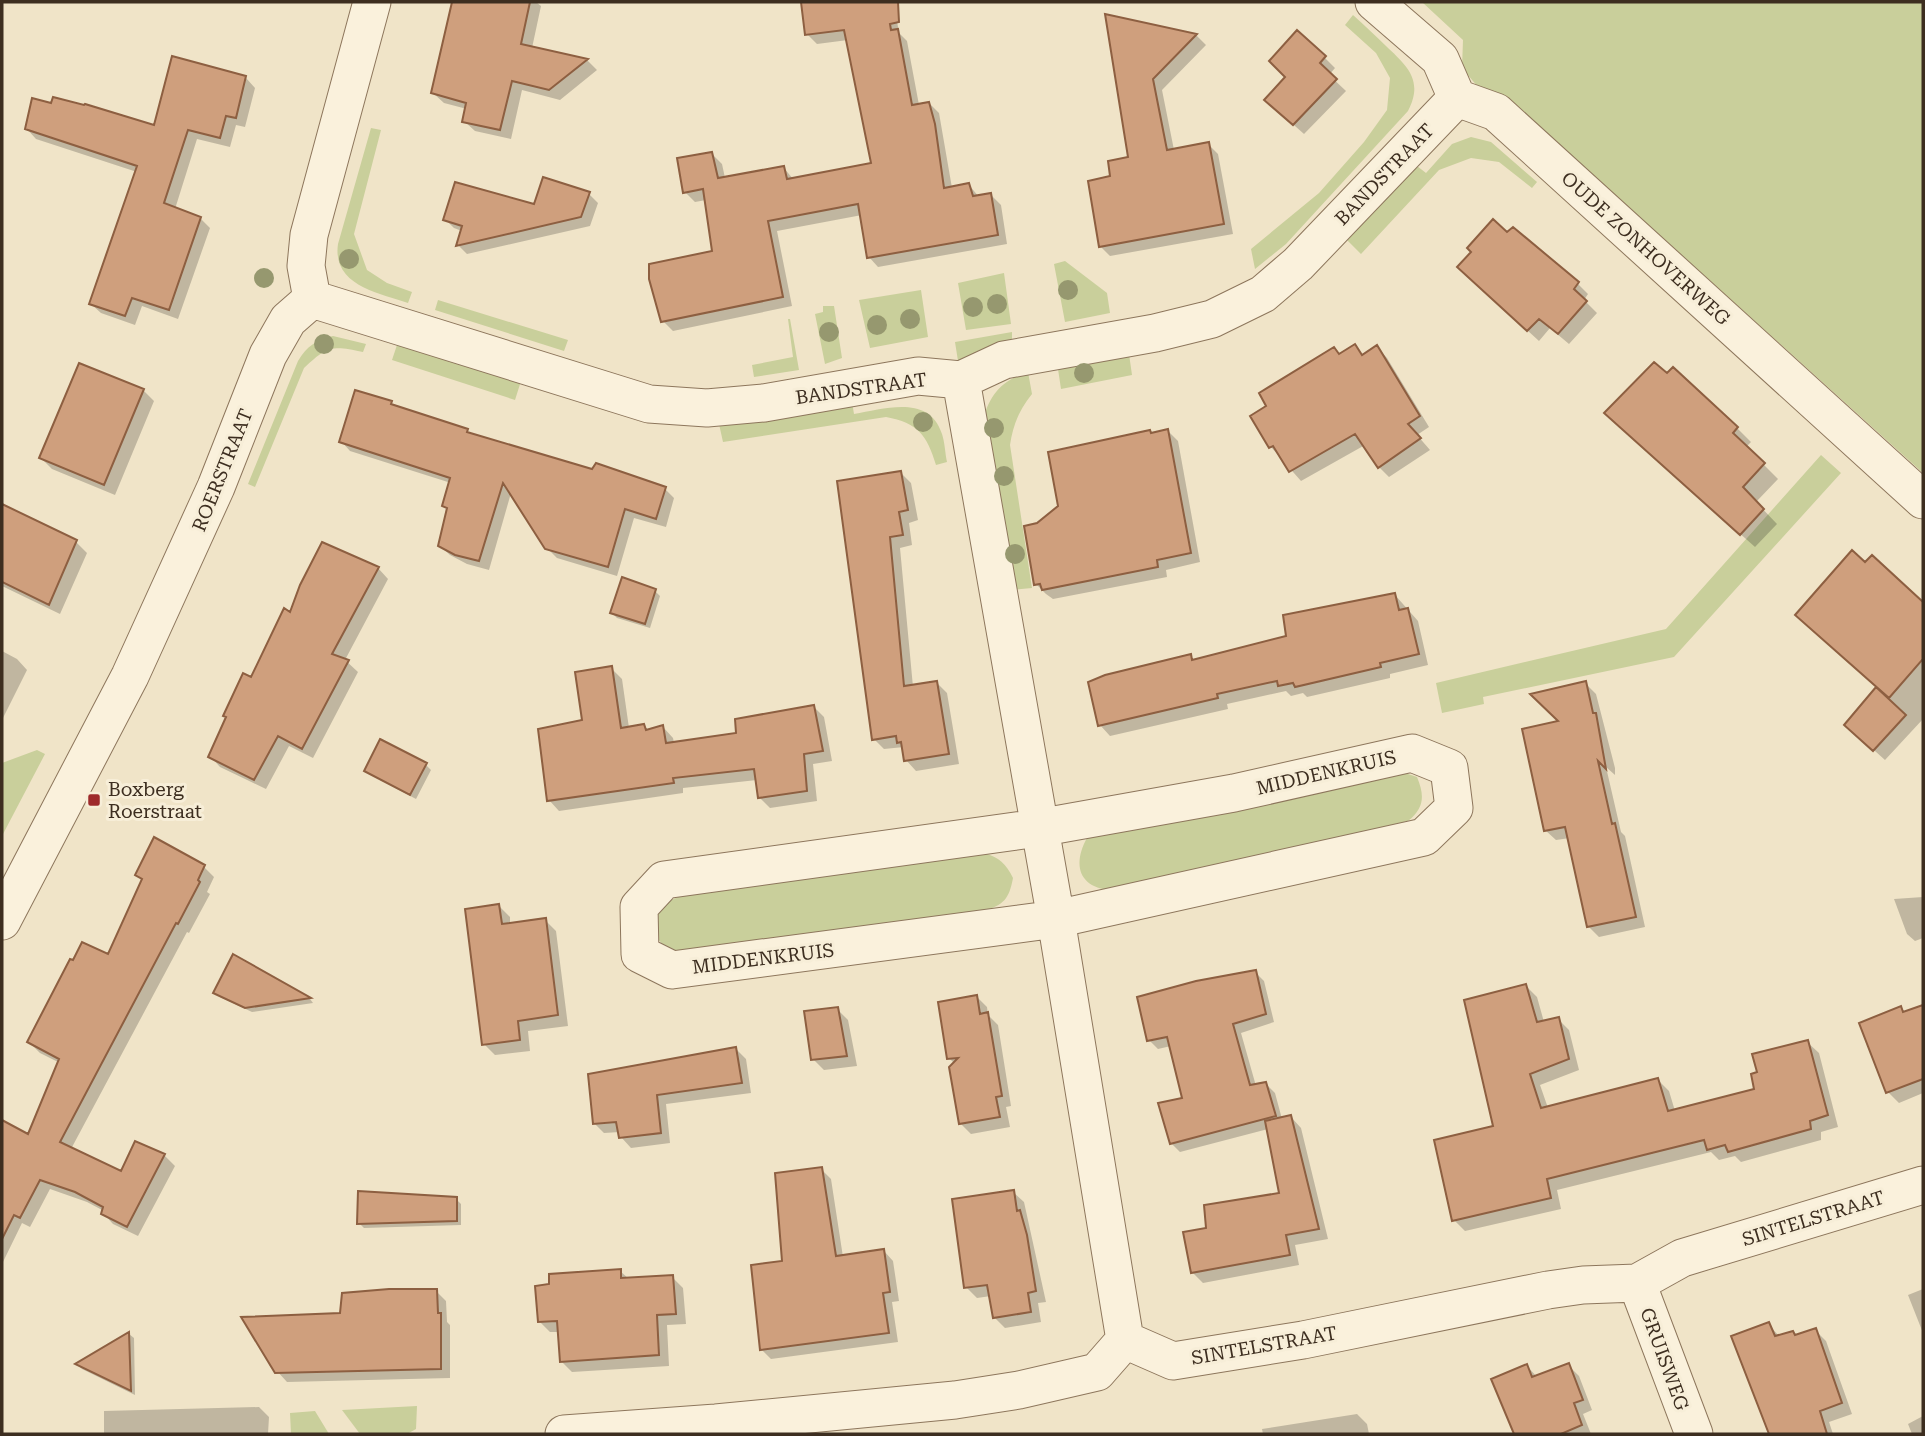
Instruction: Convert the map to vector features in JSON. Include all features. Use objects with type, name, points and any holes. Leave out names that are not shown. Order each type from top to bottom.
[{"type":"street","points":[[312,299],[306,266],[309,234],[373,2]]},
{"type":"street","points":[[1374,2],[1440,59],[1457,98]]},
{"type":"street","name":"BANDSTRAAT","points":[[312,299],[649,404],[707,408],[764,403],[918,376],[961,380],[1004,360],[1212,320],[1263,293],[1298,264],[1457,98]]},
{"type":"street","name":"OUDE ZONHOVERWEG","points":[[1457,98],[1496,112],[1923,500]]},
{"type":"street","name":"ROERSTRAAT","points":[[2,921],[142,652],[216,487],[268,355],[288,320],[312,299]]},
{"type":"street","points":[[565,1434],[729,1422],[954,1400],[1019,1390],[1097,1372],[1125,1340],[1056,919],[961,380]]},
{"type":"street","name":"MIDDENKRUIS","points":[[1412,753],[1449,768],[1454,808],[1424,837],[1056,919],[672,970],[640,954],[639,907],[664,880],[1038,828],[1234,793],[1412,753]]},
{"type":"street","name":"SINTELSTRAAT","points":[[1125,1340],[1173,1362],[1560,1288],[1637,1283],[1682,1258],[1923,1185]]},
{"type":"street","name":"GRUISWEG","points":[[1637,1283],[1694,1434]]},
{"type":"green space","points":[[1422,2],[1923,2],[1923,473],[1511,101],[1478,87],[1462,68],[1463,40]]},
{"type":"green space","points":[[1353,15],[1394,53],[1411,74],[1414,82],[1413,100],[1408,111],[1286,244],[1255,269],[1251,249],[1319,193],[1364,142],[1387,110],[1390,78],[1376,53],[1345,25]]},
{"type":"green space","points":[[371,128],[381,130],[354,234],[367,270],[387,283],[412,292],[408,303],[360,285],[342,269],[338,258],[338,244]]},
{"type":"green space","points":[[1471,137],[1491,142],[1537,182],[1532,188],[1499,162],[1471,158],[1439,170],[1361,254],[1347,240],[1417,166],[1426,173],[1452,144]]},
{"type":"green space","points":[[1065,261],[1107,293],[1110,313],[1065,322],[1054,264]]},
{"type":"green space","points":[[1004,273],[1011,324],[966,330],[958,283]]},
{"type":"green space","points":[[921,290],[928,337],[870,348],[859,300]]},
{"type":"green space","points":[[438,300],[568,340],[564,351],[435,310]]},
{"type":"green space","points":[[823,306],[834,306],[842,358],[825,364],[815,314],[823,312]]},
{"type":"green space","points":[[788,319],[799,370],[754,377],[752,365],[793,357]]},
{"type":"green space","points":[[1012,332],[1012,341],[983,349],[969,359],[958,361],[955,342]]},
{"type":"green space","points":[[333,336],[366,344],[363,352],[344,348],[330,349],[304,368],[255,487],[248,484],[298,361],[312,344]]},
{"type":"green space","points":[[398,342],[521,381],[515,400],[392,360]]},
{"type":"green space","points":[[1129,354],[1132,375],[1061,389],[1058,369]]},
{"type":"green space","points":[[1028,372],[1032,394],[1017,418],[1010,445],[1032,588],[1012,590],[982,423],[988,405],[997,391],[1010,380]]},
{"type":"green space","points":[[852,402],[854,414],[905,407],[927,413],[936,421],[942,434],[947,462],[936,465],[920,432],[906,423],[886,417],[723,442],[719,424]]},
{"type":"green space","points":[[1821,455],[1841,473],[1674,657],[1483,697],[1484,704],[1442,713],[1436,683],[1666,629]]},
{"type":"green space","points":[[37,750],[45,754],[2,836],[2,763]]},
{"type":"green space","points":[[1396,770],[1417,777],[1421,790],[1420,806],[1408,821],[1112,890],[1092,885],[1082,873],[1080,857],[1087,838]]},
{"type":"green space","points":[[984,853],[1002,862],[1013,878],[1010,891],[1004,900],[983,911],[690,953],[675,951],[664,945],[655,930],[658,914],[664,906],[681,896]]},
{"type":"green space","points":[[417,1406],[416,1429],[407,1434],[360,1434],[342,1410]]},
{"type":"green space","points":[[315,1411],[329,1434],[291,1434],[290,1413]]},
{"type":"building","points":[[452,2],[530,2],[521,44],[588,59],[549,90],[512,81],[500,130],[462,122],[466,103],[431,93]]},
{"type":"building","points":[[801,2],[898,2],[899,22],[890,24],[891,30],[898,29],[912,105],[929,102],[935,124],[944,188],[969,183],[973,196],[991,193],[998,235],[867,258],[858,204],[768,221],[783,297],[661,322],[649,279],[649,264],[712,251],[703,189],[683,193],[677,158],[712,152],[718,178],[784,166],[787,179],[871,163],[844,30],[805,35]]},
{"type":"building","points":[[1105,14],[1197,34],[1153,79],[1167,150],[1209,142],[1224,224],[1099,247],[1088,181],[1110,176],[1108,161],[1128,157]]},
{"type":"building","points":[[1297,30],[1326,56],[1320,63],[1337,79],[1293,125],[1264,100],[1285,77],[1269,61]]},
{"type":"building","points":[[172,56],[246,76],[236,118],[226,116],[220,138],[188,130],[164,203],[201,217],[169,310],[132,298],[125,316],[89,304],[137,166],[25,129],[32,98],[51,103],[53,97],[154,125]]},
{"type":"building","points":[[543,177],[590,192],[581,217],[456,246],[462,226],[443,220],[455,182],[534,204]]},
{"type":"building","points":[[1493,219],[1507,232],[1513,227],[1579,282],[1574,289],[1587,301],[1558,334],[1539,319],[1527,331],[1457,267],[1471,252],[1467,248]]},
{"type":"building","points":[[1355,344],[1362,355],[1377,345],[1420,416],[1408,424],[1421,438],[1378,468],[1355,434],[1289,472],[1273,446],[1269,448],[1250,416],[1266,406],[1259,393],[1334,347],[1339,354]]},
{"type":"building","points":[[1654,362],[1667,373],[1673,367],[1738,427],[1733,433],[1765,463],[1743,487],[1764,509],[1740,535],[1604,413]]},
{"type":"building","points":[[79,363],[144,389],[104,485],[39,458]]},
{"type":"building","points":[[355,390],[468,429],[467,432],[592,469],[596,463],[666,487],[656,519],[625,509],[608,567],[545,549],[503,483],[479,561],[455,555],[438,546],[447,508],[442,506],[450,478],[339,442]]},
{"type":"building","points":[[1168,429],[1191,553],[1157,560],[1158,567],[1042,590],[1040,584],[1034,585],[1024,526],[1037,523],[1058,506],[1048,452],[1150,430],[1151,433]]},
{"type":"building","points":[[901,471],[908,510],[899,512],[903,535],[890,537],[904,686],[937,681],[949,754],[904,761],[901,742],[897,743],[896,736],[872,740],[837,481]]},
{"type":"building","points":[[2,504],[77,540],[49,605],[2,582]]},
{"type":"building","points":[[322,542],[379,567],[332,654],[349,660],[302,749],[278,736],[254,780],[208,757],[243,673],[251,677],[284,608],[290,612],[300,585]]},
{"type":"building","points":[[1852,550],[1865,562],[1872,555],[1923,602],[1923,659],[1889,698],[1795,615]]},
{"type":"building","points":[[622,577],[656,589],[645,624],[610,613]]},
{"type":"building","points":[[1395,593],[1399,610],[1408,608],[1419,654],[1380,663],[1381,667],[1295,687],[1293,683],[1278,686],[1277,681],[1217,694],[1218,698],[1098,726],[1088,682],[1105,675],[1191,654],[1192,660],[1286,636],[1283,615]]},
{"type":"building","points":[[612,666],[621,728],[644,724],[646,730],[663,725],[666,743],[736,733],[735,719],[814,705],[823,751],[804,754],[807,791],[758,798],[754,769],[673,778],[674,783],[547,801],[538,729],[582,720],[575,672]]},
{"type":"building","points":[[1586,681],[1593,713],[1596,713],[1606,769],[1598,761],[1636,917],[1587,927],[1565,827],[1544,831],[1522,729],[1558,721],[1530,694]]},
{"type":"building","points":[[1876,687],[1906,715],[1873,751],[1844,725]]},
{"type":"building","points":[[380,739],[427,763],[410,795],[364,771]]},
{"type":"building","points":[[154,837],[205,865],[198,880],[200,882],[60,1142],[121,1171],[135,1141],[165,1154],[127,1227],[101,1214],[103,1207],[75,1192],[40,1180],[20,1218],[14,1215],[2,1239],[2,1120],[28,1134],[59,1059],[27,1042],[70,959],[73,960],[82,942],[108,954],[142,879],[135,875]]},
{"type":"building","points":[[499,904],[502,924],[546,918],[558,1015],[518,1021],[520,1040],[482,1045],[465,909]]},
{"type":"building","points":[[233,954],[311,998],[245,1008],[213,993]]},
{"type":"building","points":[[1256,970],[1266,1014],[1233,1024],[1250,1085],[1266,1082],[1276,1116],[1170,1144],[1158,1103],[1182,1098],[1167,1037],[1147,1041],[1137,997],[1196,981]]},
{"type":"building","points":[[1526,984],[1537,1022],[1559,1017],[1569,1059],[1530,1074],[1541,1108],[1658,1078],[1668,1111],[1754,1089],[1751,1074],[1757,1072],[1752,1054],[1808,1040],[1828,1115],[1810,1121],[1811,1129],[1728,1152],[1725,1145],[1707,1150],[1704,1140],[1547,1179],[1551,1198],[1452,1221],[1434,1140],[1493,1126],[1464,1000]]},
{"type":"building","points":[[977,995],[980,1014],[988,1012],[1002,1096],[996,1097],[1000,1117],[959,1124],[949,1067],[958,1058],[947,1059],[938,1002]]},
{"type":"building","points":[[1923,1005],[1923,1079],[1886,1093],[1859,1023],[1901,1006],[1903,1012]]},
{"type":"building","points":[[838,1007],[847,1056],[811,1060],[804,1011]]},
{"type":"building","points":[[736,1047],[742,1083],[657,1095],[661,1133],[619,1138],[616,1122],[593,1124],[588,1074]]},
{"type":"building","points":[[1291,1115],[1319,1229],[1286,1235],[1290,1255],[1191,1273],[1183,1232],[1206,1228],[1204,1205],[1279,1193],[1265,1121]]},
{"type":"building","points":[[822,1167],[836,1256],[884,1249],[890,1292],[883,1293],[889,1333],[760,1350],[751,1265],[782,1261],[775,1173]]},
{"type":"building","points":[[1014,1190],[1017,1211],[1020,1210],[1027,1235],[1036,1291],[1028,1293],[1031,1312],[993,1318],[987,1285],[964,1288],[952,1199]]},
{"type":"building","points":[[358,1191],[457,1197],[457,1221],[357,1224]]},
{"type":"building","points":[[621,1269],[621,1278],[673,1275],[676,1314],[657,1315],[659,1355],[560,1362],[557,1321],[538,1322],[535,1286],[549,1284],[549,1274]]},
{"type":"building","points":[[437,1289],[438,1313],[441,1313],[441,1369],[275,1373],[241,1317],[340,1313],[342,1293]]},
{"type":"building","points":[[1769,1322],[1775,1336],[1793,1331],[1795,1335],[1816,1328],[1842,1403],[1820,1411],[1827,1434],[1769,1434],[1731,1336]]},
{"type":"building","points":[[129,1332],[131,1391],[75,1364]]},
{"type":"building","points":[[1569,1363],[1583,1400],[1574,1403],[1582,1425],[1561,1434],[1514,1434],[1491,1379],[1527,1364],[1532,1377]]},
{"type":"place","name":"Boxberg Roerstraat","points":[[94,800]]}]
